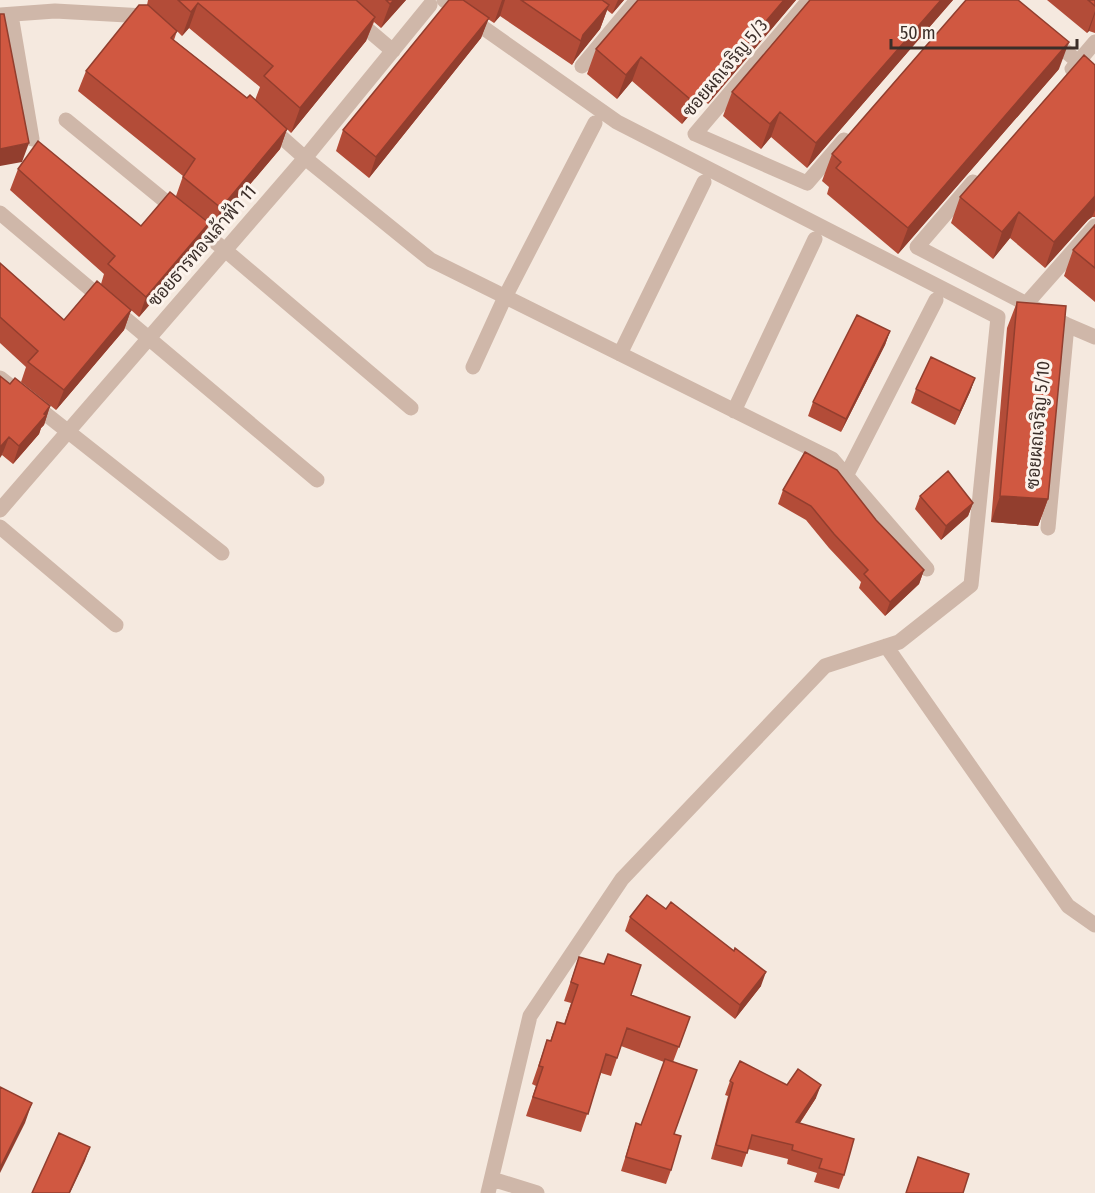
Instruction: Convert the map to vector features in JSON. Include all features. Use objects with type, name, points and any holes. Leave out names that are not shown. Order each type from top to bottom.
[{"type":"street","points":[[333,0],[393,51]]},
{"type":"street","points":[[582,66],[609,24],[637,0]]},
{"type":"street","name":"ซอยผถเจริญ 5/3","points":[[809,0],[695,134],[807,183],[852,130]]},
{"type":"street","points":[[437,3],[617,122],[998,317],[971,585],[899,642],[825,666],[622,879],[530,1016],[490,1186],[537,1193]]},
{"type":"street","name":"ซอยธารทองเล้าฟ้า 11","points":[[0,510],[66,431],[305,158],[393,51],[437,3]]},
{"type":"street","points":[[32,139],[5,15],[55,5],[145,16],[163,32]]},
{"type":"street","points":[[1041,31],[1095,76]]},
{"type":"street","points":[[1062,80],[1095,42]]},
{"type":"street","points":[[261,119],[305,158],[431,260],[832,459],[927,569]]},
{"type":"street","points":[[66,120],[225,250],[411,408]]},
{"type":"street","points":[[473,367],[505,297],[595,123]]},
{"type":"street","points":[[986,168],[917,247],[1095,338]]},
{"type":"street","points":[[620,354],[704,182]]},
{"type":"street","points":[[0,213],[317,480]]},
{"type":"street","points":[[1026,304],[1095,226]]},
{"type":"street","points":[[734,411],[815,239]]},
{"type":"street","points":[[846,476],[936,300]]},
{"type":"street","name":"ซอยผถเจริญ 5/10","points":[[1048,528],[1067,325]]},
{"type":"street","points":[[0,378],[222,553]]},
{"type":"street","points":[[0,527],[116,626]]},
{"type":"street","points":[[886,646],[1068,906],[1095,925]]},
{"type":"building","points":[[178,0],[356,0],[375,17],[300,108],[264,76],[273,66],[198,3],[191,12]]},
{"type":"building","points":[[449,0],[463,0],[489,18],[376,157],[343,130]]},
{"type":"building","points":[[521,0],[602,0],[609,5],[583,35],[581,41]]},
{"type":"building","points":[[638,0],[784,0],[717,79],[712,75],[691,100],[641,57],[626,75],[596,49]]},
{"type":"building","points":[[810,0],[941,0],[816,143],[780,112],[770,124],[732,92]]},
{"type":"building","points":[[966,0],[1018,0],[1069,42],[908,228],[836,168],[841,162],[832,154]]},
{"type":"building","points":[[139,5],[148,5],[177,31],[171,38],[247,98],[250,95],[287,129],[221,208],[183,177],[195,159],[86,71]]},
{"type":"building","points":[[0,14],[4,14],[29,143],[0,149]]},
{"type":"building","points":[[1084,55],[1095,65],[1095,196],[1054,242],[1019,212],[1002,232],[960,197]]},
{"type":"building","points":[[38,141],[141,226],[170,192],[209,223],[146,297],[108,264],[115,256],[18,169]]},
{"type":"building","points":[[1095,225],[1095,268],[1073,250]]},
{"type":"building","points":[[0,263],[64,320],[97,281],[131,310],[64,390],[28,362],[38,351],[0,317]]},
{"type":"building","points":[[1017,302],[1066,306],[1048,499],[1000,496]]},
{"type":"building","points":[[857,315],[890,331],[846,419],[813,402]]},
{"type":"building","points":[[931,357],[975,378],[960,411],[916,389]]},
{"type":"building","points":[[0,376],[10,384],[15,378],[50,406],[44,414],[46,415],[19,446],[9,437],[0,447]]},
{"type":"building","points":[[805,452],[837,470],[876,520],[924,570],[890,602],[864,574],[868,570],[811,506],[783,490]]},
{"type":"building","points":[[948,471],[973,503],[946,526],[920,496]]},
{"type":"building","points":[[647,895],[666,909],[671,902],[734,951],[735,948],[766,972],[740,1005],[630,917]]},
{"type":"building","points":[[608,954],[641,965],[631,995],[690,1017],[679,1047],[627,1028],[617,1058],[606,1054],[588,1114],[533,1097],[543,1067],[539,1066],[547,1040],[551,1041],[557,1022],[565,1024],[578,985],[571,982],[579,957],[604,964]]},
{"type":"building","points":[[665,1059],[697,1070],[674,1134],[681,1136],[671,1170],[626,1157],[636,1123],[641,1125]]},
{"type":"building","points":[[740,1061],[787,1085],[798,1069],[821,1085],[796,1122],[854,1139],[844,1175],[819,1168],[822,1159],[792,1150],[793,1145],[752,1135],[747,1153],[716,1145],[733,1083],[730,1081]]},
{"type":"building","points":[[0,1087],[32,1103],[0,1168]]},
{"type":"building","points":[[59,1133],[90,1147],[69,1193],[32,1193]]},
{"type":"building","points":[[918,1157],[969,1174],[963,1193],[906,1193]]}]
